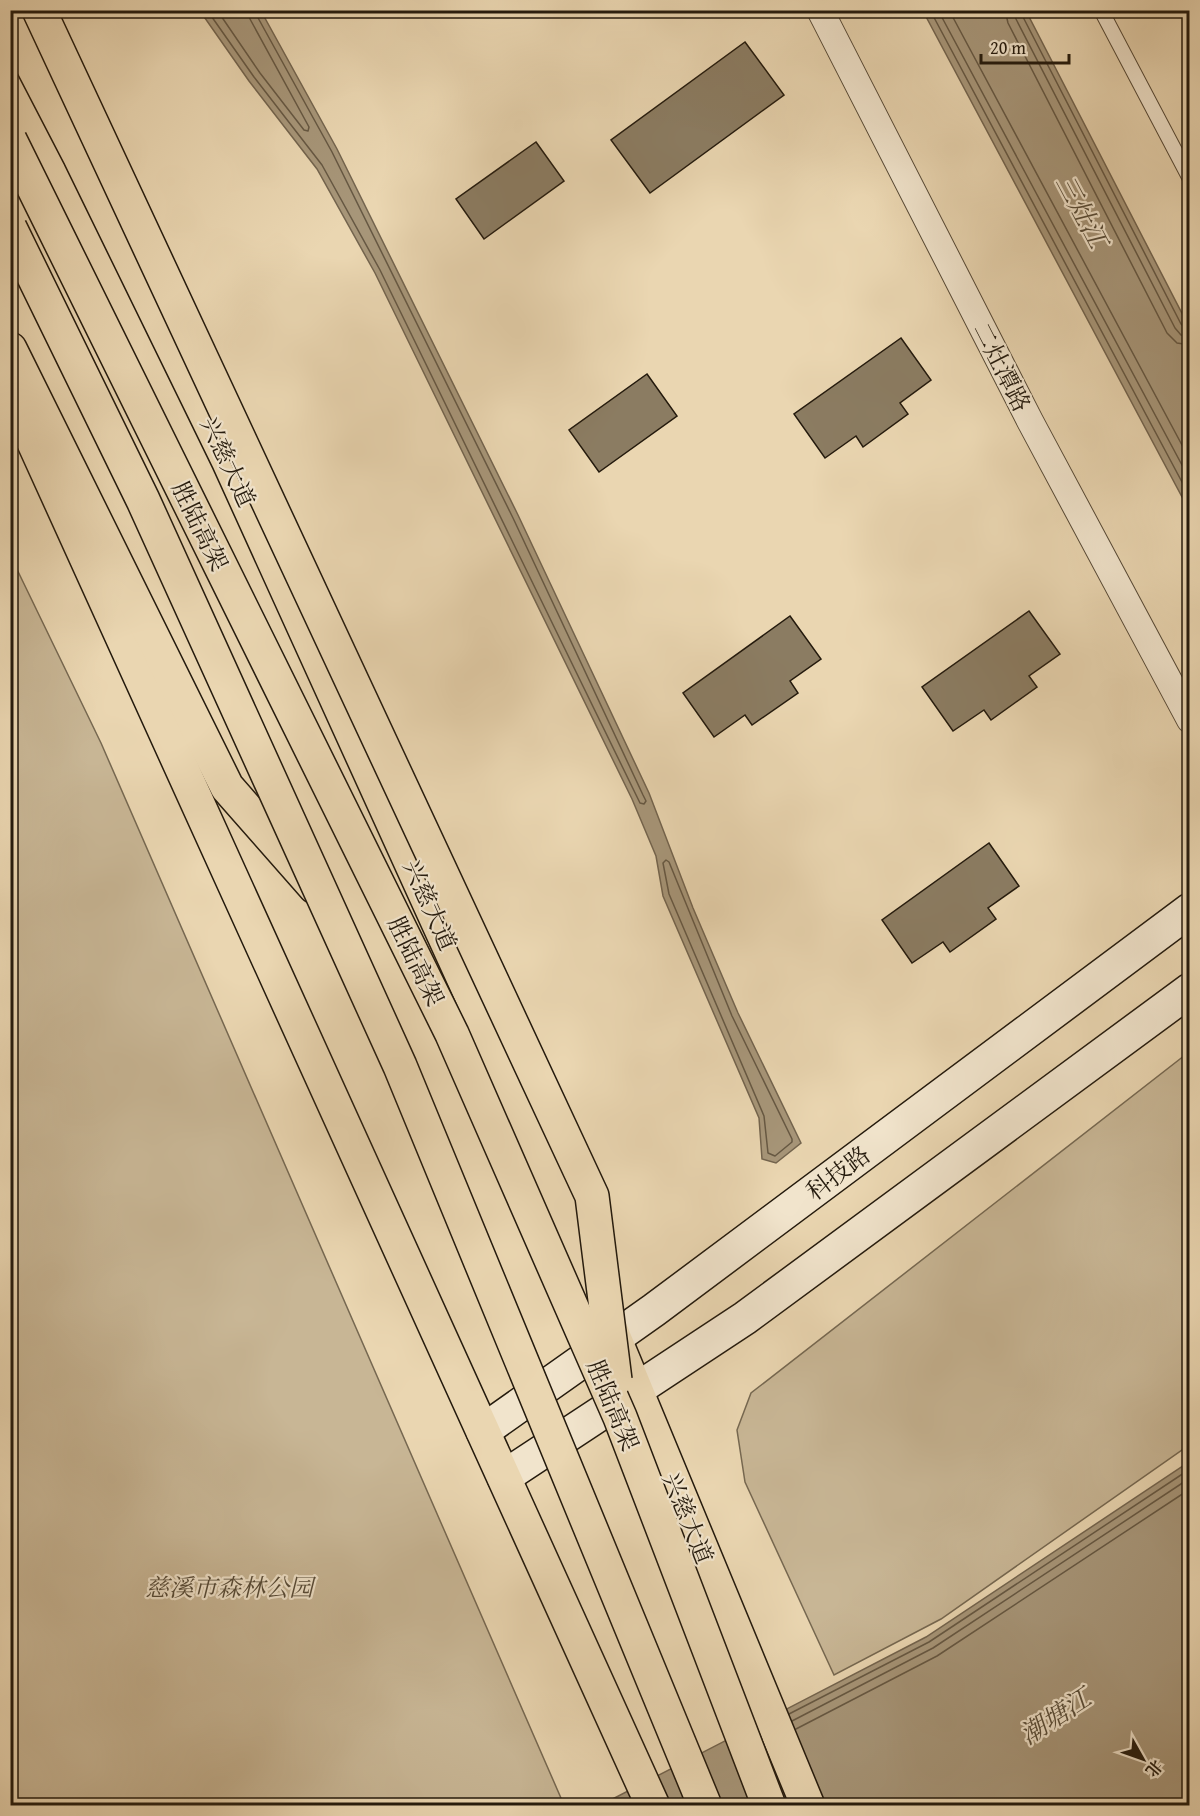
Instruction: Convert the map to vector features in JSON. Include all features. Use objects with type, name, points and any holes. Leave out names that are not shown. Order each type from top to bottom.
[{"type":"main road","points":[[39,10],[592,1196],[620,1418]]},
{"type":"main road","name":"兴慈大道","points":[[10,22],[80,156],[232,471],[486,1028],[808,1806]]},
{"type":"main road","name":"胜陆高架","points":[[10,140],[452,1034],[620,1418],[769,1806]]},
{"type":"main road","name":"胜陆高架","points":[[10,228],[143,500],[400,1066],[705,1806]]},
{"type":"main road","points":[[10,349],[227,787],[324,897]]},
{"type":"main road","points":[[10,390],[653,1805]]},
{"type":"main road","name":"科技路","points":[[483,1431],[654,1310],[1190,910]]},
{"type":"main road","points":[[504,1477],[745,1318],[1190,990]]},
{"type":"street","name":"二灶潭路","points":[[820,10],[1030,421],[1190,720]]},
{"type":"lane","points":[[1101,10],[1190,179]]},
{"type":"green space","name":"慈溪市森林公园","points":[[11,557],[101,743],[564,1805],[11,1805]]},
{"type":"green space","points":[[1189,1052],[1189,1445],[941,1619],[834,1675],[745,1482],[737,1430],[751,1393]]},
{"type":"water","points":[[200,11],[261,11],[337,149],[518,515],[649,793],[693,908],[738,1013],[801,1143],[776,1163],[762,1159],[759,1118],[663,896],[656,856],[632,799],[375,273],[317,169],[249,81]]},
{"type":"water","name":"三灶江","points":[[923,11],[1026,11],[1189,327],[1189,510]]},
{"type":"water","name":"潮塘江","points":[[1189,1462],[1189,1805],[599,1806],[926,1637]]},
{"type":"building","points":[[1130,10],[1145,10],[1136,17]]},
{"type":"building","points":[[745,42],[784,95],[650,193],[611,140]]},
{"type":"building","points":[[536,142],[564,181],[484,239],[456,199]]},
{"type":"building","points":[[901,338],[931,380],[900,403],[908,414],[863,447],[856,436],[825,458],[794,414]]},
{"type":"building","points":[[647,374],[677,416],[599,472],[569,430]]},
{"type":"building","points":[[1029,611],[1060,654],[1029,676],[1037,687],[991,720],[984,710],[953,731],[922,687]]},
{"type":"building","points":[[790,616],[821,659],[790,681],[798,693],[752,725],[745,715],[714,737],[683,693]]},
{"type":"building","points":[[989,843],[1019,886],[988,908],[996,919],[950,952],[943,942],[912,963],[882,920]]}]
